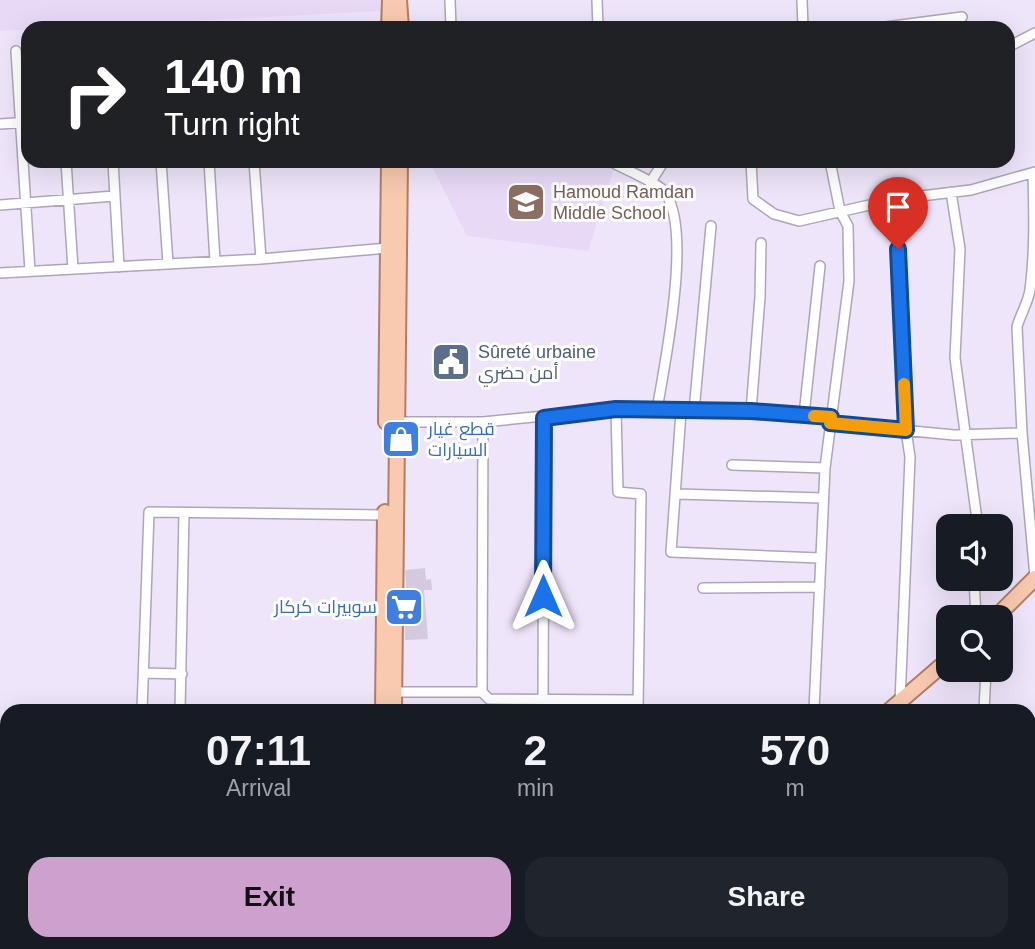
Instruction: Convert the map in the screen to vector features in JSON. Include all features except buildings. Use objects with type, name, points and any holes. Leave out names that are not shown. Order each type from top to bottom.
[{"type":"main road","points":[[389,21],[390,0]]},
{"type":"main road","points":[[399,0],[400,21]]},
{"type":"main road","points":[[388,168],[394,704]]},
{"type":"main road","points":[[383,704],[385,515],[400,168]]},
{"type":"main road","points":[[1008,605],[1035,578]]},
{"type":"main road","points":[[897,704],[936,670]]},
{"type":"street","points":[[450,0],[451,21]]},
{"type":"street","points":[[597,0],[598,21]]},
{"type":"street","points":[[800,21],[802,0]]},
{"type":"street","points":[[931,21],[962,17]]},
{"type":"street","points":[[1015,43],[1035,33]]},
{"type":"street","points":[[16,51],[21,102]]},
{"type":"street","points":[[0,124],[21,123]]},
{"type":"street","points":[[24,168],[30,271]]},
{"type":"street","points":[[67,168],[73,269]]},
{"type":"street","points":[[113,168],[119,267]]},
{"type":"street","points":[[161,168],[168,264]]},
{"type":"street","points":[[209,168],[215,261]]},
{"type":"street","points":[[254,168],[261,259]]},
{"type":"street","points":[[623,168],[662,189],[671,205],[678,275],[657,410]]},
{"type":"street","points":[[650,183],[660,168]]},
{"type":"street","points":[[751,168],[753,200],[774,214],[799,221],[896,199],[971,190],[1034,173],[1035,226],[1030,293],[1017,327],[1022,433],[1035,578]]},
{"type":"street","points":[[814,704],[825,468],[849,281],[848,226],[840,211],[831,168]]},
{"type":"street","points":[[951,192],[960,249],[955,358],[976,514]]},
{"type":"street","points":[[0,205],[114,196]]},
{"type":"street","points":[[895,704],[910,492],[896,199]]},
{"type":"street","points":[[694,411],[711,226]]},
{"type":"street","points":[[751,411],[760,297],[761,243]]},
{"type":"street","points":[[0,273],[261,259],[388,248]]},
{"type":"street","points":[[804,415],[820,266]]},
{"type":"street","points":[[391,422],[483,422],[616,409],[751,411],[804,415],[906,430],[967,434],[1022,433]]},
{"type":"street","points":[[616,409],[618,492],[641,494],[638,704]]},
{"type":"street","points":[[681,412],[671,552],[820,558]]},
{"type":"street","points":[[543,704],[544,418]]},
{"type":"street","points":[[482,692],[483,422]]},
{"type":"street","points":[[733,465],[825,468]]},
{"type":"street","points":[[677,494],[823,498]]},
{"type":"street","points":[[142,704],[149,512],[385,515]]},
{"type":"street","points":[[180,704],[184,513]]},
{"type":"street","points":[[703,588],[820,587]]},
{"type":"street","points":[[144,673],[182,674]]},
{"type":"street","points":[[984,704],[985,682]]},
{"type":"street","points":[[394,692],[482,692],[489,699],[638,700]]},
{"type":"shaded area","points":[[0,0],[381,0],[381,11],[190,21],[21,21],[21,30],[0,31]]},
{"type":"shaded area","name":"Hamoud Ramdan Middle School","points":[[433,168],[614,169],[588,251],[467,236]]},
{"type":"slow traffic","points":[[814,416],[831,417],[830,423],[906,430],[904,384]]},
{"type":"place","name":"Hamoud Ramdan Middle School","points":[[526,202]]},
{"type":"place","name":"Sûreté urbaine أمن حضري","points":[[451,362]]},
{"type":"place","name":"قطع غيار السيارات","points":[[401,439]]},
{"type":"place","name":"سوبيرات كركار","points":[[404,607]]},
{"type":"route","points":[[543,596],[544,418],[616,409],[751,411],[831,417],[830,423],[906,430],[898,249]]}]
